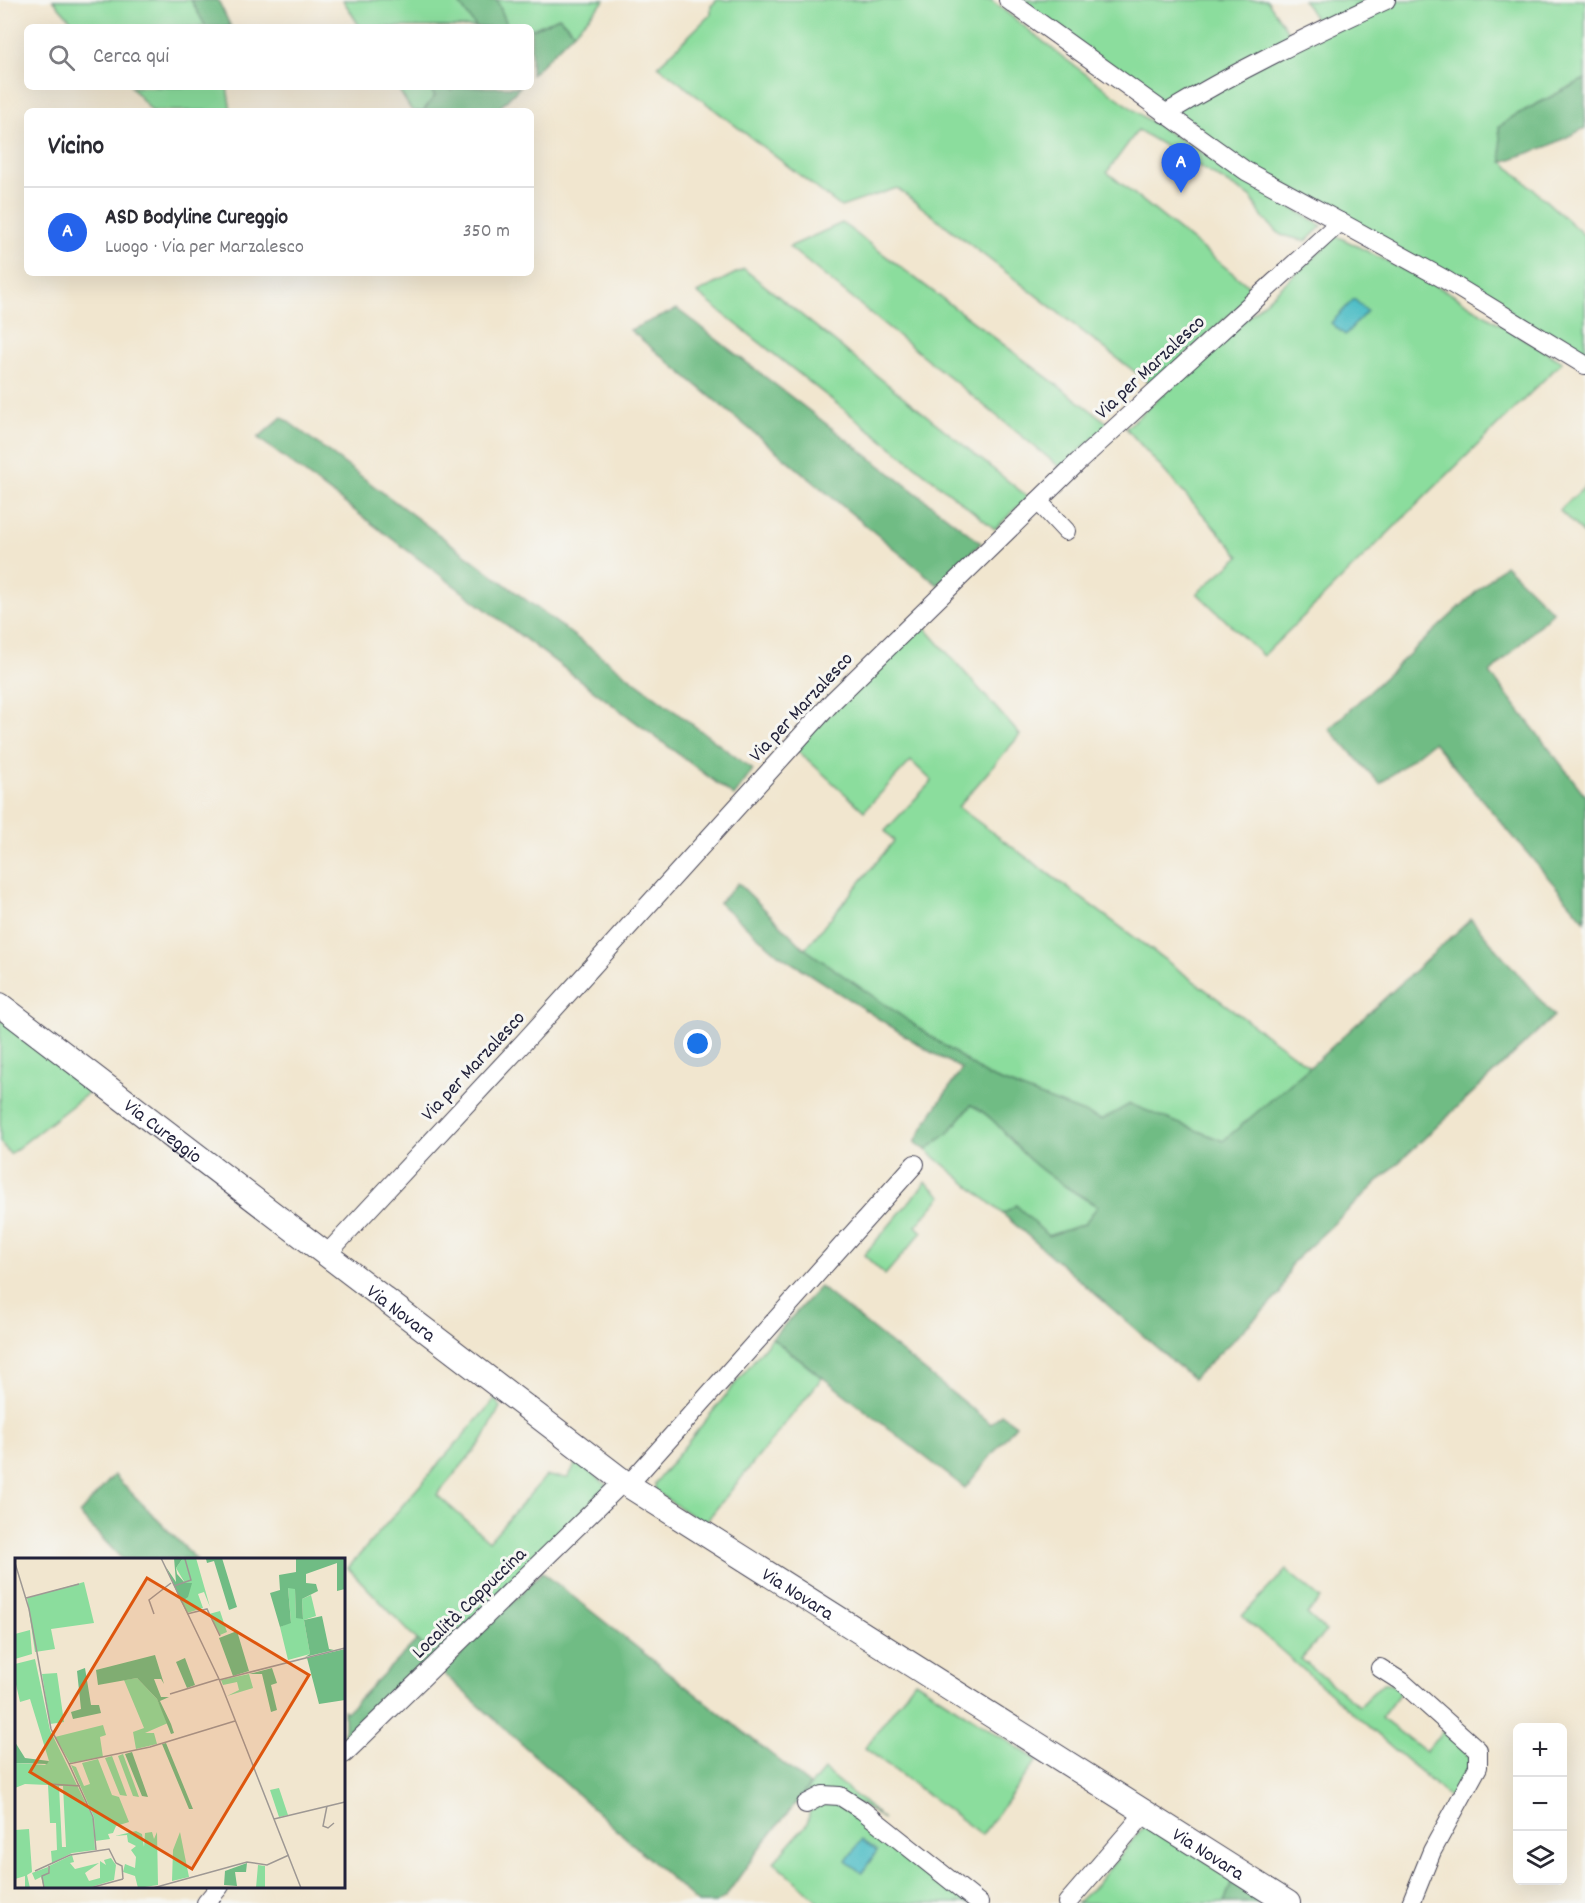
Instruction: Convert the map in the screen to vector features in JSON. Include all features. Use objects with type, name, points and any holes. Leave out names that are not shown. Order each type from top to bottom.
[{"type":"main road","name":"Via Cureggio","points":[[0,1005],[326,1255]]},
{"type":"main road","name":"Via Novara","points":[[326,1255],[626,1484],[1288,1903]]},
{"type":"street","points":[[1008,0],[1246,171],[1444,279],[1585,365]]},
{"type":"street","points":[[1165,114],[1219,81],[1386,0]]},
{"type":"street","name":"Via per Marzalesco","points":[[326,1255],[525,1041],[832,702],[1038,501],[1340,222]]},
{"type":"street","points":[[1038,501],[1066,531]]},
{"type":"street","name":"Località Cappuccina","points":[[345,1753],[626,1484],[915,1164]]},
{"type":"street","points":[[1380,1668],[1410,1689],[1478,1750],[1478,1767],[1432,1851],[1411,1903]]},
{"type":"street","points":[[806,1804],[823,1795],[840,1796],[862,1810],[979,1903]]},
{"type":"street","points":[[1067,1903],[1145,1813]]},
{"type":"street","points":[[206,1903],[219,1888]]},
{"type":"green space","points":[[53,0],[191,0],[204,24],[74,24]]},
{"type":"green space","points":[[191,0],[218,0],[230,24],[204,24]]},
{"type":"green space","points":[[343,0],[457,0],[474,24],[358,24]]},
{"type":"green space","points":[[457,0],[497,0],[507,24],[474,24]]},
{"type":"green space","points":[[497,0],[605,0],[574,32],[559,17],[534,29],[534,24],[507,24]]},
{"type":"green space","points":[[717,0],[991,0],[1145,118],[1322,226],[1306,241],[1281,235],[1262,217],[1251,197],[1138,130],[1107,172],[1251,288],[1245,301],[1152,385],[897,188],[841,207],[658,66],[711,14],[711,6]]},
{"type":"green space","points":[[1017,0],[1267,0],[1293,39],[1319,25],[1303,0],[1585,0],[1585,79],[1514,116],[1499,127],[1503,162],[1585,236],[1585,357],[1244,164]]},
{"type":"green space","points":[[559,17],[574,32],[534,72],[534,29]]},
{"type":"green space","points":[[1585,79],[1585,128],[1549,146],[1502,162],[1499,127],[1514,116]]},
{"type":"green space","points":[[134,90],[228,90],[230,108],[149,108]]},
{"type":"green space","points":[[399,90],[431,90],[435,96],[425,108],[410,108]]},
{"type":"green space","points":[[431,90],[517,90],[499,108],[425,108],[435,96]]},
{"type":"green space","points":[[842,223],[1109,424],[1061,468],[789,247]]},
{"type":"green space","points":[[1337,236],[1448,292],[1562,362],[1263,656],[1197,593],[1240,556],[1126,428]]},
{"type":"green space","points":[[744,269],[1028,497],[995,529],[697,293]]},
{"type":"green space","points":[[677,309],[981,543],[938,585],[630,330]]},
{"type":"green space","points":[[282,417],[753,770],[734,796],[258,438]]},
{"type":"green space","points":[[1585,487],[1585,535],[1559,510]]},
{"type":"green space","points":[[1505,565],[1553,612],[1490,673],[1585,795],[1585,921],[1433,742],[1380,784],[1329,729]]},
{"type":"green space","points":[[920,622],[1020,735],[958,807],[1310,1067],[1223,1141],[1130,1104],[1102,1120],[988,1076],[805,949],[894,841],[885,831],[932,781],[911,761],[864,811],[796,749]]},
{"type":"green space","points":[[738,883],[805,949],[988,1076],[1102,1120],[1130,1104],[1223,1141],[1310,1067],[1471,919],[1554,1016],[1292,1263],[1280,1294],[1193,1379],[1003,1214],[1016,1205],[1048,1236],[1084,1224],[1098,1206],[1037,1166],[988,1116],[971,1105],[947,1134],[926,1150],[915,1142],[962,1069],[929,1051],[778,954],[719,903]]},
{"type":"green space","points":[[0,1019],[92,1090],[10,1154],[0,1142]]},
{"type":"green space","points":[[971,1105],[988,1116],[1037,1166],[1098,1207],[1084,1224],[1048,1236],[1016,1206],[1003,1214],[926,1150],[947,1134]]},
{"type":"green space","points":[[926,1182],[942,1196],[916,1226],[922,1232],[885,1275],[864,1255]]},
{"type":"green space","points":[[820,1287],[991,1424],[1001,1414],[1016,1425],[965,1488],[772,1338]]},
{"type":"green space","points":[[772,1338],[822,1378],[704,1524],[655,1491],[655,1483]]},
{"type":"green space","points":[[495,1399],[500,1407],[483,1440],[437,1495],[489,1541],[546,1476],[568,1478],[577,1461],[608,1486],[437,1656],[417,1640],[348,1568]]},
{"type":"green space","points":[[114,1475],[195,1558],[121,1558],[79,1514]]},
{"type":"green space","points":[[1286,1570],[1321,1599],[1307,1614],[1326,1631],[1301,1659],[1359,1706],[1383,1683],[1402,1690],[1381,1718],[1426,1752],[1442,1731],[1461,1744],[1471,1759],[1465,1777],[1450,1798],[1242,1616]]},
{"type":"green space","points":[[542,1572],[810,1785],[759,1849],[725,1897],[716,1903],[698,1903],[443,1673]]},
{"type":"green space","points":[[417,1640],[437,1656],[345,1745],[346,1712]]},
{"type":"green space","points":[[915,1681],[1037,1760],[982,1835],[865,1748]]},
{"type":"green space","points":[[824,1770],[884,1819],[861,1805],[806,1798],[793,1806]]},
{"type":"green space","points":[[834,1800],[862,1817],[864,1829],[868,1835],[876,1838],[889,1838],[971,1903],[820,1903],[774,1862],[807,1824],[810,1810]]},
{"type":"green space","points":[[1147,1822],[1233,1878],[1224,1903],[1077,1903],[1096,1885]]},
{"type":"green space","points":[[1233,1878],[1272,1903],[1224,1903]]},
{"type":"water","points":[[1354,299],[1367,311],[1345,335],[1331,323]]},
{"type":"water","points":[[861,1840],[877,1851],[862,1873],[846,1861]]},
{"type":"place","name":"ASD Bodyline Cureggio","points":[[1181,193]]}]
